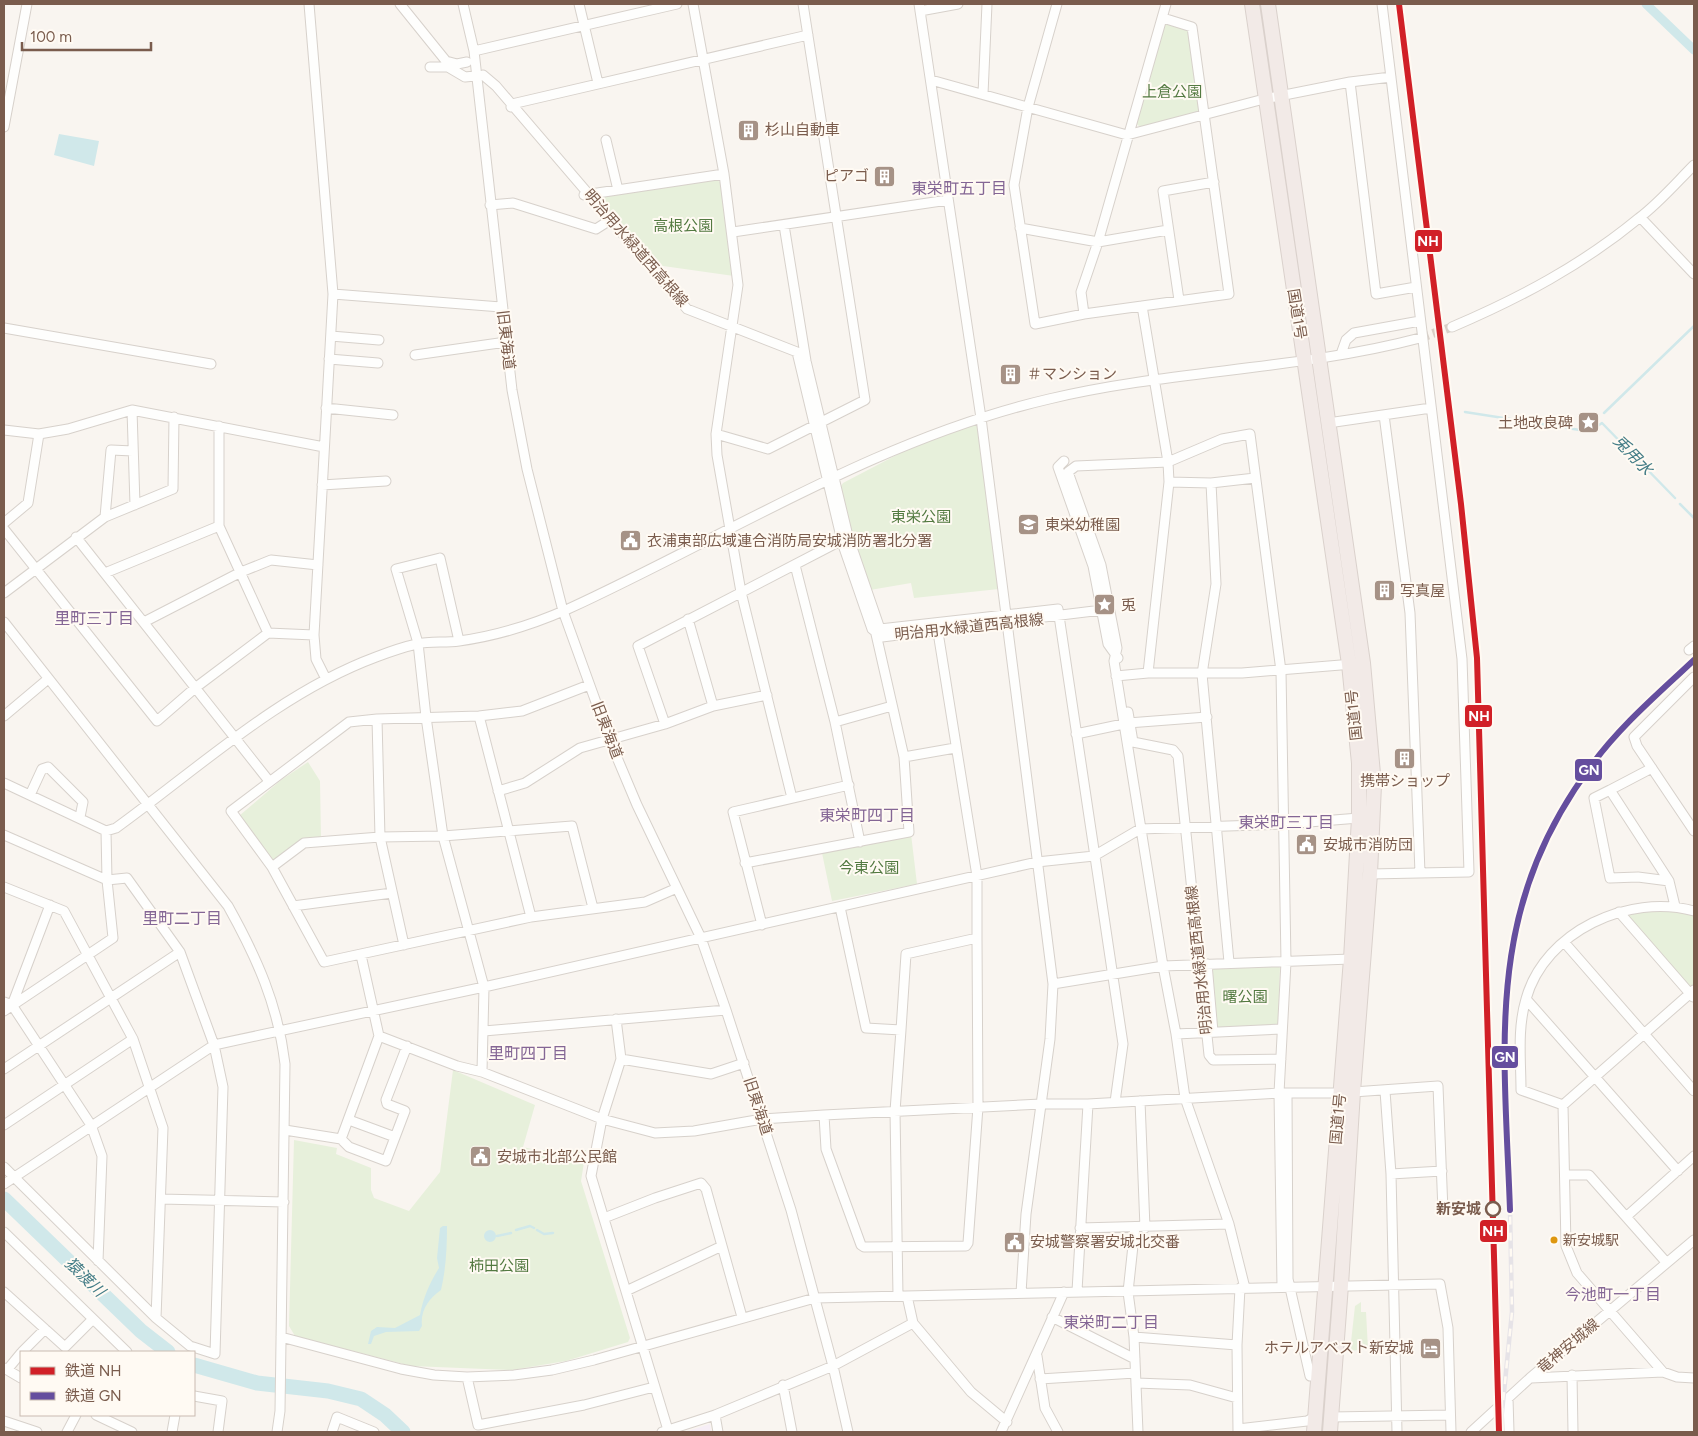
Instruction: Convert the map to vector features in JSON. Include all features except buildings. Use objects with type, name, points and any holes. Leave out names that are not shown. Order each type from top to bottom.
[{"type":"highway","name":"国道1号","points":[[1252,4],[1264,100],[1349,664],[1359,763],[1359,818],[1351,959],[1341,1285],[1330,1432]]},
{"type":"highway","name":"国道1号","points":[[1268,4],[1363,663],[1374,785],[1370,874],[1325,1286],[1314,1432]]},
{"type":"street","points":[[4,127],[27,4]]},
{"type":"street","points":[[309,4],[333,294],[314,636],[316,659],[326,678]]},
{"type":"street","points":[[400,4],[446,61],[457,64],[467,62]]},
{"type":"street","name":"旧東海道","points":[[463,4],[479,75],[490,205],[506,342],[527,469],[563,611],[610,741],[701,938],[726,1010],[791,1210],[833,1366],[848,1432]]},
{"type":"street","points":[[579,4],[598,83]]},
{"type":"street","points":[[474,51],[677,4]]},
{"type":"street","points":[[694,4],[724,174],[733,232],[738,285],[733,330],[716,434],[729,528],[741,592],[792,798]]},
{"type":"street","points":[[716,434],[768,448],[818,425],[865,400],[803,4]]},
{"type":"street","points":[[958,4],[920,7],[981,418],[1052,984],[1050,1039],[1026,1214],[1021,1293]]},
{"type":"street","points":[[983,94],[987,4]]},
{"type":"street","points":[[1057,4],[1028,107],[1014,185],[1035,324],[1084,314],[1229,294],[1192,27],[1163,18]]},
{"type":"street","points":[[1084,314],[1081,292],[1098,242],[1127,134],[1166,4]]},
{"type":"street","points":[[1370,874],[1469,872],[1462,659],[1382,4]]},
{"type":"street","points":[[512,104],[808,35]]},
{"type":"street","points":[[430,66],[448,66],[466,77],[479,75],[496,86],[512,104],[511,108],[586,194],[607,222],[684,313],[733,330],[802,359]]},
{"type":"street","points":[[931,80],[1127,134],[1281,96],[1350,82],[1391,77]]},
{"type":"street","points":[[1350,82],[1376,294],[1416,287]]},
{"type":"street","points":[[606,140],[618,190]]},
{"type":"street","points":[[1452,327],[1538,287],[1571,268],[1641,218],[1694,166]]},
{"type":"street","points":[[586,194],[724,174]]},
{"type":"street","points":[[1179,300],[1163,191],[1214,182]]},
{"type":"street","name":"明治用水緑道西高根線","points":[[586,194],[687,309],[733,330]]},
{"type":"street","points":[[733,232],[948,200]]},
{"type":"street","points":[[490,205],[513,203],[596,229],[607,222]]},
{"type":"street","points":[[1641,218],[1694,274]]},
{"type":"street","name":"明治用水緑道西高根線","points":[[784,225],[802,359],[845,538],[872,629],[878,631],[882,637],[937,627],[1006,619],[1059,616],[1102,610],[1108,644],[1115,654],[1127,724],[1133,742],[1173,750],[1178,756],[1185,826],[1204,964],[1210,1032],[1209,1056],[1212,1060],[1282,1059]]},
{"type":"street","points":[[1020,228],[1098,242],[1168,230]]},
{"type":"street","points":[[333,294],[501,307]]},
{"type":"street","points":[[1142,306],[1168,462],[1169,482],[1148,673]]},
{"type":"street","points":[[1341,354],[1346,340],[1354,333],[1420,321]]},
{"type":"street","points":[[4,328],[211,364]]},
{"type":"street","points":[[331,336],[379,340]]},
{"type":"street","points":[[4,783],[80,817],[106,831],[116,828],[280,706],[326,678],[379,655],[418,643],[459,641],[511,630],[563,611],[657,567],[729,528],[831,478],[905,446],[981,418],[1049,398],[1320,358],[1390,346],[1420,338]]},
{"type":"street","points":[[415,355],[506,342]]},
{"type":"street","points":[[329,359],[378,363]]},
{"type":"street","points":[[326,408],[393,415]]},
{"type":"street","points":[[1328,422],[1431,408]]},
{"type":"street","points":[[4,430],[38,434],[68,429],[132,410],[324,447]]},
{"type":"street","points":[[132,410],[135,505]]},
{"type":"street","points":[[1384,415],[1410,613],[1420,873]]},
{"type":"street","points":[[4,593],[105,517],[173,490],[174,417]]},
{"type":"street","points":[[219,426],[219,526],[268,633]]},
{"type":"street","points":[[4,523],[28,503],[38,434]]},
{"type":"street","points":[[1115,654],[1117,648],[1101,565],[1068,472],[1076,466],[1168,462],[1222,439],[1250,434],[1280,671],[1286,962],[1282,1029],[1286,1287],[1310,1376]]},
{"type":"street","points":[[105,517],[111,450],[133,451]]},
{"type":"street","points":[[1064,461],[1058,467],[1093,566],[1102,610]]},
{"type":"street","points":[[1169,482],[1211,483],[1255,478]]},
{"type":"street","points":[[322,485],[386,481]]},
{"type":"street","points":[[1211,483],[1216,584],[1202,674],[1229,962]]},
{"type":"street","points":[[105,572],[219,526]]},
{"type":"street","points":[[4,529],[157,721],[195,688],[268,633],[314,636]]},
{"type":"street","points":[[76,537],[270,781]]},
{"type":"street","points":[[665,724],[638,646],[845,538]]},
{"type":"street","points":[[459,641],[440,558],[396,569],[418,643],[426,717],[443,836],[484,987],[482,1072]]},
{"type":"street","points":[[144,622],[241,572],[271,560],[318,565]]},
{"type":"street","points":[[795,565],[835,722],[860,842]]},
{"type":"street","points":[[1059,616],[1111,974],[1123,1044],[1114,1102]]},
{"type":"street","points":[[688,619],[713,706]]},
{"type":"street","points":[[4,622],[228,906],[252,950],[268,988],[281,1031],[285,1064],[280,1411],[277,1432]]},
{"type":"street","points":[[824,1115],[826,1149],[861,1246],[864,1248],[966,1246],[968,1243],[978,1107],[977,876],[937,627]]},
{"type":"street","points":[[745,863],[909,832],[904,757],[878,631]]},
{"type":"street","points":[[1119,676],[1148,673],[1202,674],[1280,671],[1363,663]]},
{"type":"street","points":[[1694,677],[1634,738],[1694,831]]},
{"type":"street","points":[[5,712],[48,679]]},
{"type":"street","points":[[590,686],[522,711],[480,716],[378,718],[349,722],[231,811],[272,867],[324,962],[531,917],[645,902],[677,888]]},
{"type":"street","points":[[498,790],[526,783],[580,748],[665,724],[713,706],[767,695]]},
{"type":"street","points":[[835,722],[892,706]]},
{"type":"street","points":[[480,716],[531,917]]},
{"type":"street","points":[[1076,734],[1127,724],[1206,717]]},
{"type":"street","points":[[378,718],[380,838],[404,945]]},
{"type":"street","points":[[1127,724],[1140,829],[1176,1034],[1184,1098],[1229,1224],[1243,1288],[1237,1345],[1238,1430],[1307,1421],[1315,1417]]},
{"type":"street","points":[[904,757],[955,748]]},
{"type":"street","points":[[30,795],[42,768],[48,767],[83,802],[80,817]]},
{"type":"street","points":[[1652,768],[1594,798],[1610,878],[1638,877],[1669,881]]},
{"type":"street","points":[[762,925],[733,812],[849,785]]},
{"type":"street","points":[[1610,790],[1669,881],[1675,906]]},
{"type":"street","points":[[10,1180],[214,1045],[484,987],[1037,862],[1094,856],[1140,829],[1215,824],[1284,824],[1359,818]]},
{"type":"street","points":[[272,867],[304,843],[443,836],[572,826],[594,908]]},
{"type":"street","points":[[8,1004],[89,956],[113,938],[107,880],[106,831]]},
{"type":"street","points":[[4,835],[107,880],[127,878],[180,952],[214,1045],[223,1087],[215,1354],[190,1346],[156,1318],[98,1261],[10,1180],[4,1167]]},
{"type":"street","points":[[5,890],[64,911],[134,1039],[163,1128],[156,1318]]},
{"type":"street","points":[[293,906],[392,893]]},
{"type":"street","points":[[4,1011],[50,905]]},
{"type":"street","points":[[1563,1106],[1522,1090],[1521,1037],[1526,999],[1540,969],[1564,942],[1591,923],[1620,912],[1645,906],[1675,906],[1694,911]]},
{"type":"street","points":[[840,907],[864,1024],[866,1028],[901,1030]]},
{"type":"street","points":[[1620,912],[1693,994],[1644,1034],[1563,1106],[1566,1246],[1577,1273],[1664,1372]]},
{"type":"street","points":[[898,1296],[895,1111],[906,954],[977,938]]},
{"type":"street","points":[[1564,942],[1694,1091]]},
{"type":"street","points":[[4,1069],[180,952]]},
{"type":"street","points":[[341,1139],[379,1036],[362,955]]},
{"type":"street","points":[[1052,984],[1163,966],[1229,962],[1351,959]]},
{"type":"street","points":[[1526,999],[1678,1171]]},
{"type":"street","points":[[8,1004],[40,1045],[91,1125],[102,1156],[98,1261]]},
{"type":"street","points":[[484,1031],[726,1010]]},
{"type":"street","points":[[616,1020],[621,1059],[602,1119],[591,1176],[642,1345],[665,1431],[715,1415],[783,1385],[833,1366],[913,1323]]},
{"type":"street","points":[[1176,1034],[1282,1029]]},
{"type":"street","points":[[379,1036],[457,1066],[482,1072],[602,1119],[655,1133],[694,1131],[762,1119],[824,1115],[1041,1104],[1088,1104],[1283,1093],[1385,1091],[1438,1086],[1443,1211]]},
{"type":"street","points":[[4,1125],[134,1039]]},
{"type":"street","points":[[285,1130],[341,1139],[349,1147],[386,1161],[405,1111],[387,1104],[386,1100],[406,1046]]},
{"type":"street","points":[[621,1059],[711,1074],[744,1063]]},
{"type":"street","points":[[1385,1091],[1391,1174],[1397,1432]]},
{"type":"street","points":[[1138,1432],[1134,1337],[1128,1292],[1140,1227],[1140,1101]]},
{"type":"street","points":[[1077,1291],[1088,1104]]},
{"type":"street","points":[[348,1120],[395,1137]]},
{"type":"street","points":[[1627,1216],[1694,1156]]},
{"type":"street","points":[[1391,1174],[1442,1171]]},
{"type":"street","points":[[1565,1175],[1589,1175],[1666,1262]]},
{"type":"street","points":[[604,1218],[655,1198],[701,1183],[706,1190],[742,1317]]},
{"type":"street","points":[[161,1199],[220,1202],[284,1202]]},
{"type":"street","points":[[1080,1228],[1229,1224]]},
{"type":"street","points":[[4,1232],[127,1351]]},
{"type":"street","name":"竜神安城線","points":[[1471,1432],[1530,1378],[1694,1240]]},
{"type":"street","points":[[626,1291],[722,1246]]},
{"type":"street","points":[[281,1337],[401,1370],[434,1376],[514,1375],[552,1370],[815,1298],[1440,1284],[1448,1328],[1451,1432]]},
{"type":"street","points":[[4,1292],[65,1347],[92,1319]]},
{"type":"street","points":[[1001,1432],[1008,1422],[1064,1292]]},
{"type":"street","points":[[908,1296],[913,1323],[971,1392],[1008,1422]]},
{"type":"street","points":[[1052,1317],[1135,1359]]},
{"type":"street","points":[[24,1351],[45,1329]]},
{"type":"street","points":[[1134,1337],[1237,1345]]},
{"type":"street","points":[[20,1355],[6,1369],[20,1377]]},
{"type":"street","points":[[1037,1356],[1045,1408],[1058,1432]]},
{"type":"street","points":[[1530,1378],[1664,1372],[1677,1377],[1694,1378]]},
{"type":"street","points":[[1040,1379],[1135,1373]]},
{"type":"street","points":[[1572,1375],[1573,1432]]},
{"type":"street","points":[[467,1377],[478,1425],[584,1405],[654,1387]]},
{"type":"street","points":[[1136,1383],[1190,1385],[1237,1398]]},
{"type":"street","points":[[783,1385],[792,1432]]},
{"type":"street","points":[[195,1396],[222,1401],[218,1432]]},
{"type":"street","points":[[1508,1398],[1509,1432]]},
{"type":"street","points":[[715,1415],[718,1432]]},
{"type":"street","points":[[1331,1418],[1450,1415]]},
{"type":"street","points":[[67,1432],[75,1416]]},
{"type":"street","points":[[98,1416],[132,1432]]},
{"type":"street","points":[[172,1432],[175,1416]]},
{"type":"street","points":[[332,1432],[337,1417],[374,1432]]},
{"type":"street","points":[[4,1422],[37,1432]]},
{"type":"shaded area","points":[[710,1424],[711,1432],[685,1432]]},
{"type":"green space","name":"上倉公園","points":[[1167,23],[1187,29],[1189,32],[1200,107],[1198,112],[1140,127],[1135,122],[1163,25]]},
{"type":"green space","name":"高根公園","points":[[715,179],[720,182],[734,276],[656,265],[602,202],[605,195]]},
{"type":"green space","name":"東栄公園","points":[[978,422],[999,589],[914,598],[911,583],[870,590],[851,537],[841,486],[843,483],[908,449]]},
{"type":"green space","points":[[308,762],[320,781],[321,839],[303,840],[270,862],[239,816],[281,780]]},
{"type":"green space","name":"今東公園","points":[[911,834],[917,884],[832,901],[822,853]]},
{"type":"green space","points":[[1648,910],[1679,911],[1694,915],[1694,985],[1691,988],[1686,987],[1627,918],[1629,914]]},
{"type":"green space","name":"曙公園","points":[[1278,965],[1280,968],[1278,1023],[1275,1027],[1218,1028],[1215,1026],[1210,971],[1213,967]]},
{"type":"green space","name":"柿田公園","points":[[453,1070],[535,1105],[523,1147],[536,1150],[586,1150],[581,1181],[630,1338],[628,1342],[566,1361],[512,1370],[411,1366],[295,1336],[289,1326],[294,1140],[337,1148],[336,1154],[371,1168],[371,1190],[374,1198],[409,1211],[440,1172]]},
{"type":"green space","points":[[1361,1302],[1361,1312],[1366,1312],[1368,1349],[1350,1351],[1355,1306]]},
{"type":"water","points":[[59,134],[99,141],[94,166],[54,155]]},
{"type":"water","points":[[447,1226],[447,1242],[441,1290],[426,1305],[422,1315],[422,1326],[419,1331],[386,1332],[374,1336],[371,1344],[368,1344],[371,1331],[377,1327],[395,1328],[420,1315],[427,1290],[439,1268],[437,1258],[440,1228]]},
{"type":"water","points":[[488,1230],[492,1230],[496,1236],[492,1242],[488,1242],[484,1238],[484,1234]]},
{"type":"waterway","points":[[1646,4],[1694,50]]},
{"type":"waterway","points":[[1604,413],[1694,326]]},
{"type":"waterway","name":"兎用水","points":[[1465,412],[1580,430]]},
{"type":"waterway","name":"兎用水","points":[[1590,431],[1602,423],[1675,498]]},
{"type":"waterway","name":"兎用水","points":[[1680,504],[1694,518]]},
{"type":"waterway","name":"猿渡川","points":[[4,1199],[141,1331],[167,1351]]},
{"type":"waterway","points":[[516,1230],[530,1226],[534,1228]]},
{"type":"waterway","points":[[537,1230],[544,1234],[553,1233]]},
{"type":"waterway","points":[[497,1236],[511,1233]]},
{"type":"waterway","name":"猿渡川","points":[[195,1365],[257,1383],[328,1391],[361,1399],[385,1415],[403,1432]]},
{"type":"tunnel","points":[[1420,338],[1452,327]]},
{"type":"railway","points":[[1500,1432],[1512,1312],[1510,1210]]},
{"type":"rail line","name":"NH","points":[[1399,4],[1461,504],[1477,658],[1499,1432]]},
{"type":"rail line","name":"GN","points":[[1510,1210],[1505,1090],[1505,1034],[1508,979],[1517,926],[1532,873],[1557,820],[1602,751],[1653,698],[1694,660]]},
{"type":"place","name":"杉山自動車","points":[[749,130]]},
{"type":"place","name":"ピアゴ","points":[[885,176]]},
{"type":"place","name":"＃マンション","points":[[1011,374]]},
{"type":"place","name":"土地改良碑","points":[[1589,423]]},
{"type":"place","name":"東栄幼稚園","points":[[1029,525]]},
{"type":"place","name":"衣浦東部広域連合消防局安城消防署北分署","points":[[631,541]]},
{"type":"place","name":"写真屋","points":[[1384,591]]},
{"type":"place","name":"兎","points":[[1105,605]]},
{"type":"place","name":"携帯ショップ","points":[[1405,758]]},
{"type":"place","name":"安城市消防団","points":[[1307,845]]},
{"type":"place","name":"安城市北部公民館","points":[[481,1157]]},
{"type":"place","name":"新安城","points":[[1493,1209]]},
{"type":"place","name":"新安城駅","points":[[1554,1240]]},
{"type":"place","name":"安城警察署安城北交番","points":[[1014,1242]]},
{"type":"place","name":"ホテルアベスト新安城","points":[[1430,1348]]},
{"type":"district","name":"東栄町五丁目","points":[[959,188]]},
{"type":"district","name":"里町三丁目","points":[[94,618]]},
{"type":"district","name":"東栄町四丁目","points":[[867,815]]},
{"type":"district","name":"東栄町三丁目","points":[[1286,822]]},
{"type":"district","name":"里町二丁目","points":[[182,918]]},
{"type":"district","name":"里町四丁目","points":[[528,1053]]},
{"type":"district","name":"今池町一丁目","points":[[1613,1294]]},
{"type":"district","name":"東栄町二丁目","points":[[1111,1322]]}]
